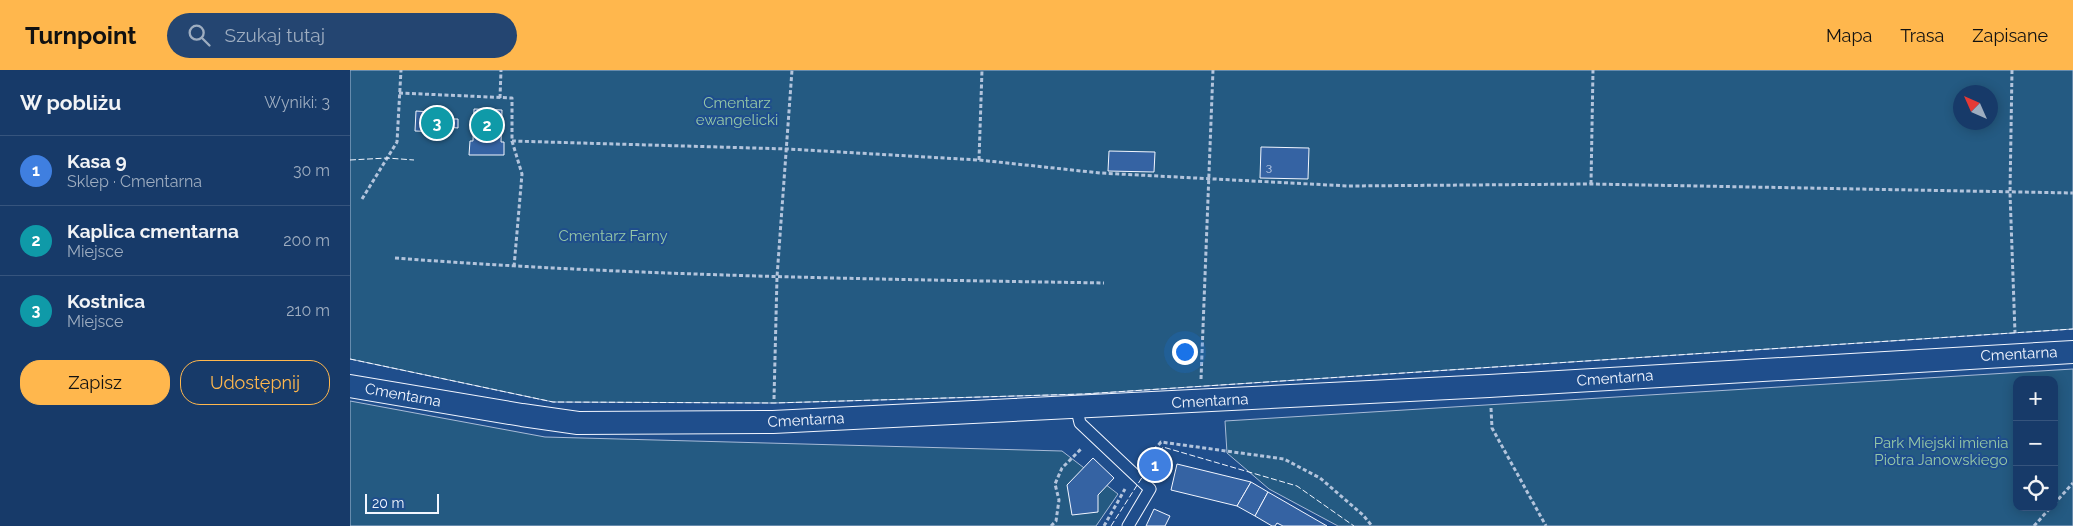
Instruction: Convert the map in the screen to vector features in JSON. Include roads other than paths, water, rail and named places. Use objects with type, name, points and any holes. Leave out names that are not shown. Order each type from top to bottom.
[{"type":"street","name":"Cmentarna","points":[[350,386],[578,423],[773,422],[1076,406],[1202,402],[2073,352]]},
{"type":"lane","points":[[1076,406],[1080,423],[1150,489],[1128,526]]},
{"type":"place","name":"Kostnica","points":[[437,123]]},
{"type":"place","name":"Kaplica cmentarna","points":[[487,125]]},
{"type":"place","name":"Kasa 9","points":[[1155,465]]},
{"type":"park label","name":"Cmentarz ewangelicki","points":[[737,112]]},
{"type":"park label","name":"Cmentarz Farny","points":[[613,236]]},
{"type":"park label","name":"Park Miejski imienia Piotra Janowskiego","points":[[1941,452]]}]
